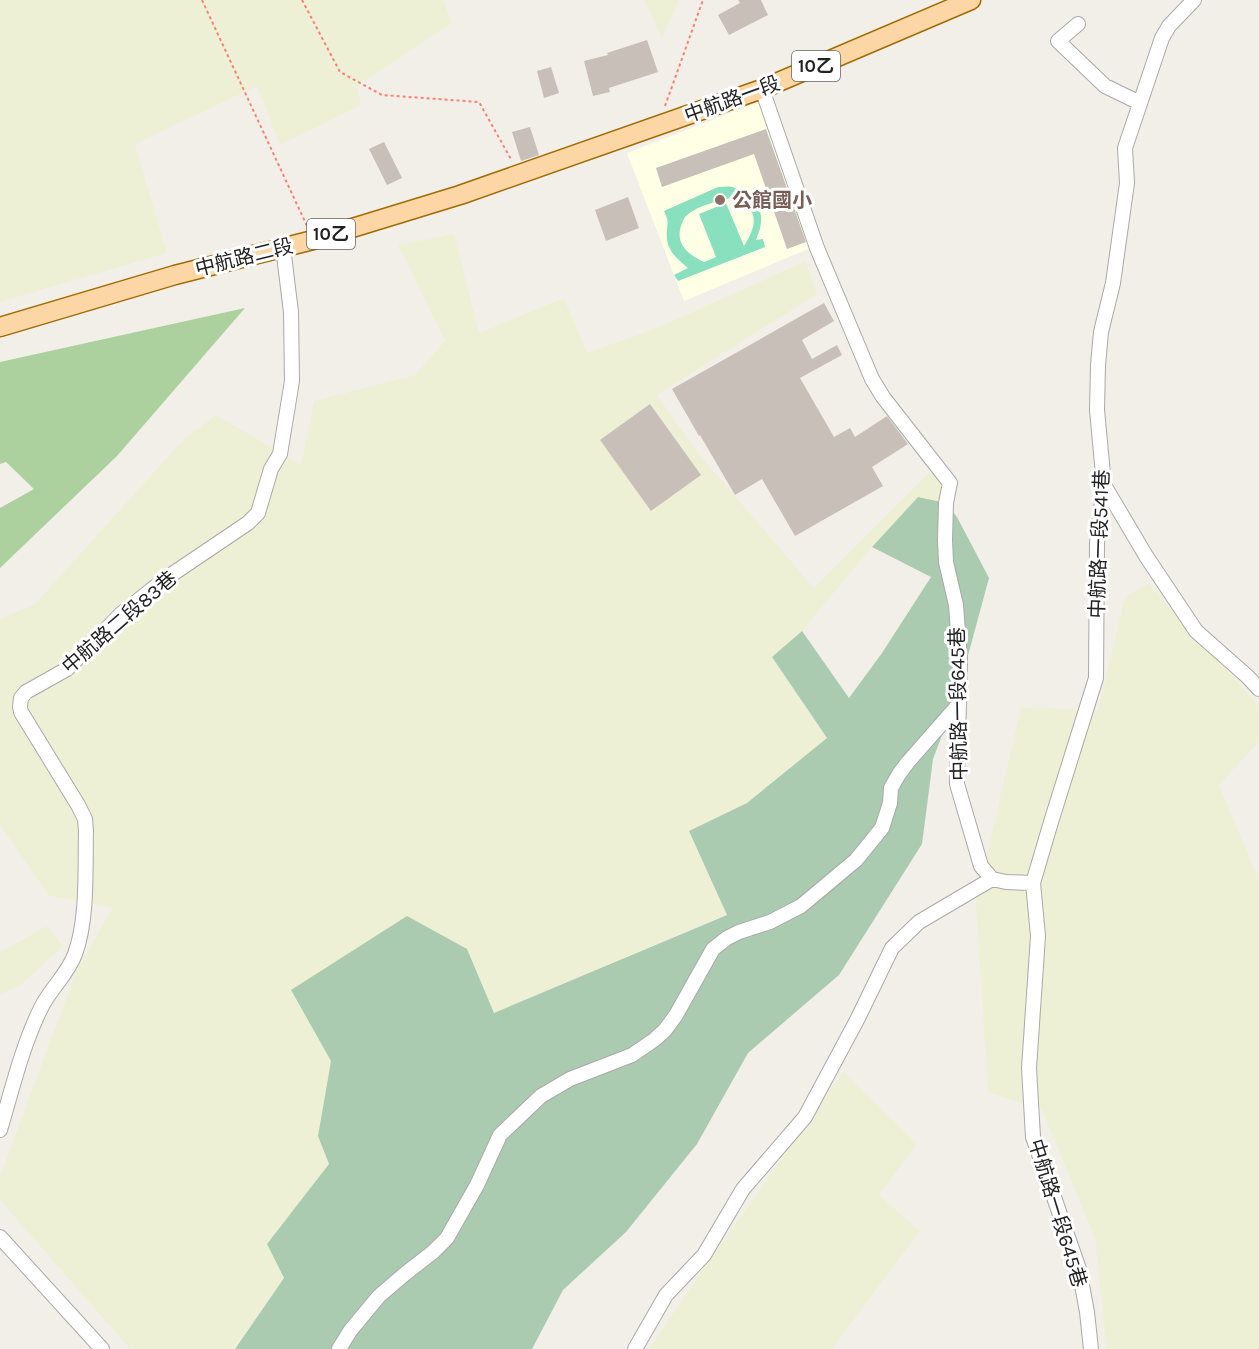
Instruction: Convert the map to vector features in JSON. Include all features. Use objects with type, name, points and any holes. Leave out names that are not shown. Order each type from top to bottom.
[{"type":"main road","name":"中航路一段","points":[[658,126],[762,89],[971,0]]},
{"type":"main road","name":"中航路二段","points":[[0,327],[175,275],[313,240],[460,195],[658,126]]},
{"type":"lane","name":"中航路一段541巷","points":[[1033,883],[1096,678],[1096,543],[1104,485],[1097,411],[1098,365],[1101,332],[1113,283],[1127,183],[1125,148],[1162,39],[1169,26],[1194,0]]},
{"type":"lane","points":[[1078,24],[1058,41],[1105,86],[1140,102]]},
{"type":"lane","name":"中航路一段645巷","points":[[762,89],[817,248],[872,379],[883,397],[950,483],[946,503],[946,562],[956,605],[960,660],[957,784],[981,866],[992,879]]},
{"type":"lane","name":"中航路二段83巷","points":[[0,1130],[41,1007],[75,956],[83,912],[85,819],[21,712],[21,698],[26,692],[67,669],[121,614],[165,579],[249,523],[258,513],[271,469],[280,454],[292,381],[291,312],[283,247]]},
{"type":"lane","points":[[1104,485],[1146,556],[1197,631],[1259,690]]},
{"type":"lane","points":[[339,1349],[350,1331],[379,1296],[434,1252],[447,1238],[477,1185],[500,1135],[541,1096],[570,1079],[632,1055],[654,1040],[676,1015],[713,949],[739,932],[770,922],[801,906],[856,860],[882,828],[890,803],[891,788],[899,774],[959,704]]},
{"type":"lane","points":[[635,1349],[666,1295],[704,1255],[743,1189],[805,1117],[857,1020],[892,948],[919,922],[992,879],[1033,883]]},
{"type":"lane","name":"中航路一段645巷","points":[[1033,883],[1038,936],[1029,1068],[1033,1137],[1079,1269],[1091,1349]]},
{"type":"lane","points":[[0,1237],[102,1349]]},
{"type":"path","points":[[202,0],[313,240]]},
{"type":"path","points":[[302,0],[340,72],[382,95],[479,102],[519,174]]},
{"type":"path","points":[[658,126],[703,0]]},
{"type":"shaded area","points":[[0,0],[443,0],[452,23],[357,86],[361,105],[280,145],[257,86],[135,144],[167,253],[0,302]]},
{"type":"shaded area","points":[[644,0],[679,0],[662,39]]},
{"type":"shaded area","name":"公館國小","points":[[761,101],[813,247],[684,301],[627,153]]},
{"type":"shaded area","points":[[454,234],[479,333],[564,298],[587,353],[657,328],[806,261],[817,294],[657,395],[698,453],[814,588],[933,469],[949,486],[946,503],[918,497],[872,547],[802,631],[772,657],[827,738],[747,803],[689,831],[727,914],[494,1013],[467,949],[291,990],[331,1061],[318,1136],[329,1164],[267,1244],[284,1278],[234,1349],[130,1349],[0,1200],[0,1176],[76,972],[113,907],[49,896],[0,825],[0,619],[35,604],[183,440],[216,415],[301,465],[314,401],[415,375],[445,341],[398,245]]},
{"type":"shaded area","points":[[918,497],[946,503],[957,517],[989,578],[957,696],[933,759],[922,844],[839,975],[748,1053],[697,1144],[626,1232],[563,1290],[532,1349],[235,1349],[284,1278],[267,1244],[329,1164],[318,1136],[331,1061],[291,990],[407,916],[467,949],[494,1013],[727,915],[689,831],[747,803],[827,738],[772,657],[802,631],[849,698],[882,653],[931,577],[872,547]]},
{"type":"shaded area","points":[[1148,583],[1259,706],[1259,742],[1219,785],[1259,880],[1259,1349],[1107,1349],[1095,1238],[1042,1110],[988,1092],[976,902],[1021,707],[1098,711],[1125,597]]},
{"type":"shaded area","points":[[47,926],[63,946],[22,984],[0,995],[0,952]]},
{"type":"shaded area","points":[[843,1072],[917,1144],[879,1195],[920,1231],[832,1349],[649,1349],[704,1268]]},
{"type":"green space","points":[[718,187],[738,189],[757,205],[761,215],[761,224],[756,240],[763,239],[765,247],[678,281],[674,275],[688,268],[669,247],[664,211]],"holes":[[[734,198],[752,212],[754,218],[752,231],[744,246],[726,203],[699,214],[716,257],[704,262],[685,248],[680,239],[680,233],[683,220],[689,213],[722,200]]]},
{"type":"green space","points":[[245,308],[117,456],[0,568],[0,508],[34,489],[6,462],[0,464],[0,362]]},
{"type":"building","points":[[738,0],[761,0],[768,15],[729,35],[718,15],[740,3]]},
{"type":"building","points":[[647,40],[658,72],[609,88],[610,92],[593,96],[584,61],[608,55],[607,53]]},
{"type":"building","points":[[551,67],[559,93],[544,98],[537,71]]},
{"type":"building","points":[[530,127],[539,155],[521,161],[512,132]]},
{"type":"building","points":[[766,129],[806,242],[787,249],[754,154],[662,187],[656,168]]},
{"type":"building","points":[[384,142],[402,178],[387,185],[369,149]]},
{"type":"building","points":[[628,197],[639,228],[606,241],[595,210]]},
{"type":"building","points":[[824,303],[834,321],[802,340],[812,359],[837,345],[842,355],[800,378],[834,437],[850,428],[855,437],[887,416],[908,444],[872,467],[883,486],[795,536],[762,479],[735,495],[672,389]]},
{"type":"building","points":[[650,404],[701,475],[651,511],[600,440]]},
{"type":"place","name":"公館國小","points":[[720,200]]}]
